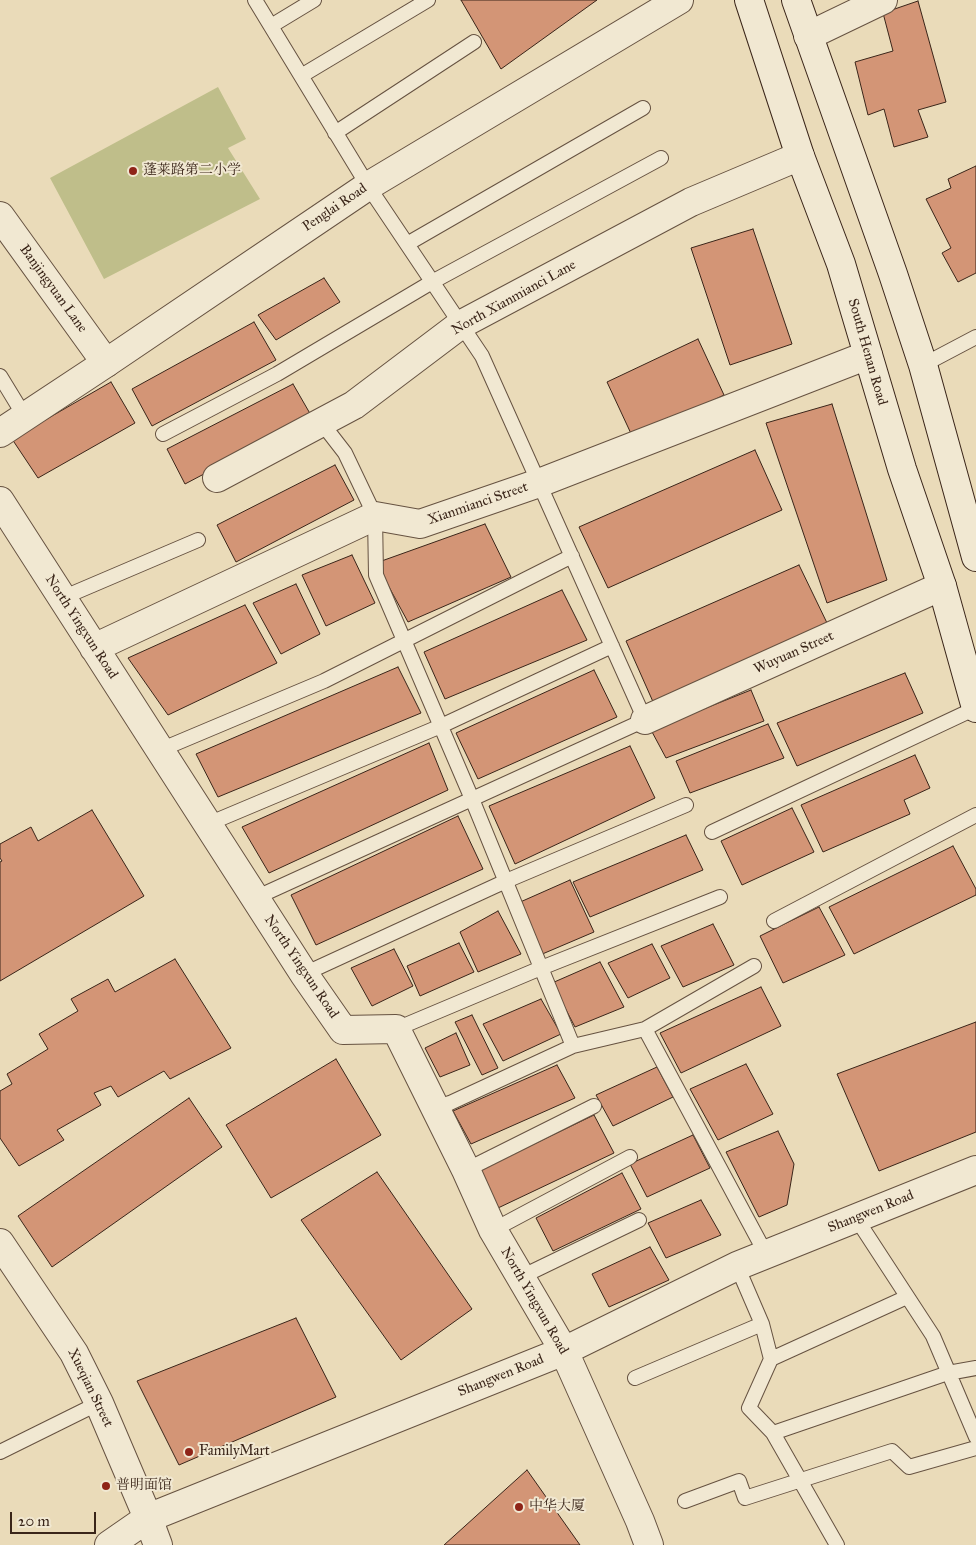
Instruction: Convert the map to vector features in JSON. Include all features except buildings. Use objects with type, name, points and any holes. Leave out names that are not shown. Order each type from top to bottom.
[{"type":"street","name":"Penglai Road","points":[[0,433],[368,186],[679,0]]},
{"type":"street","name":"South Henan Road","points":[[750,0],[800,156],[841,264],[902,469],[942,586],[976,708]]},
{"type":"street","points":[[796,0],[893,274],[923,365],[976,557]]},
{"type":"street","points":[[808,36],[883,0]]},
{"type":"street","name":"North Xianmianci Lane","points":[[216,478],[354,405],[460,325],[692,202],[800,156]]},
{"type":"street","name":"Banjingyuan Lane","points":[[0,216],[106,363]]},
{"type":"street","name":"Xianmianci Street","points":[[375,516],[420,524],[539,482],[868,355]]},
{"type":"street","name":"North Yingxun Road","points":[[0,501],[304,974],[344,1030],[396,1029],[466,1170],[493,1230],[564,1350],[649,1545]]},
{"type":"street","points":[[94,648],[375,516]]},
{"type":"street","name":"Wuyuan Street","points":[[645,720],[942,586]]},
{"type":"street","name":"Shangwen Road","points":[[109,1545],[148,1518],[564,1350],[737,1266],[976,1170]]},
{"type":"street","name":"Xueqian Street","points":[[0,1243],[74,1353],[99,1403],[158,1545]]},
{"type":"lane","points":[[255,0],[368,186],[482,356],[645,720],[255,898]]},
{"type":"lane","points":[[271,26],[314,0]]},
{"type":"lane","points":[[301,76],[428,0]]},
{"type":"lane","points":[[335,133],[474,42]]},
{"type":"lane","points":[[407,244],[643,108]]},
{"type":"lane","points":[[163,434],[277,374],[432,282],[661,158]]},
{"type":"lane","points":[[923,365],[976,337]]},
{"type":"lane","points":[[0,376],[25,416]]},
{"type":"lane","points":[[322,422],[345,453],[375,516],[376,575],[472,799],[573,1046]]},
{"type":"lane","points":[[62,598],[198,540]]},
{"type":"lane","points":[[160,750],[324,681],[572,556]]},
{"type":"lane","points":[[208,824],[441,726],[612,646]]},
{"type":"lane","points":[[712,832],[976,708]]},
{"type":"lane","points":[[304,974],[506,881],[686,805]]},
{"type":"lane","points":[[774,921],[976,815]]},
{"type":"lane","points":[[396,1029],[541,968],[720,897]]},
{"type":"lane","points":[[434,1108],[450,1103],[573,1046],[645,1029],[754,966]]},
{"type":"lane","points":[[645,1029],[766,1254]]},
{"type":"lane","points":[[466,1170],[594,1106]]},
{"type":"lane","points":[[493,1230],[630,1157]]},
{"type":"lane","points":[[856,1218],[933,1336],[976,1437]]},
{"type":"lane","points":[[521,1277],[640,1220]]},
{"type":"lane","points":[[737,1266],[762,1324],[771,1359],[749,1408],[773,1433],[837,1545]]},
{"type":"lane","points":[[771,1359],[907,1297]]},
{"type":"lane","points":[[635,1378],[762,1324]]},
{"type":"lane","points":[[773,1433],[948,1373],[976,1368]]},
{"type":"lane","points":[[0,1452],[99,1403]]},
{"type":"lane","points":[[685,1501],[739,1481],[745,1498],[892,1451],[909,1468],[976,1448]]},
{"type":"shaded area","points":[[218,87],[246,139],[228,148],[260,199],[104,279],[50,178]]},
{"type":"place","name":"蓬莱路第二小学","points":[[133,171]]},
{"type":"place","name":"FamilyMart","points":[[189,1452]]},
{"type":"place","name":"普明面馆","points":[[106,1486]]},
{"type":"place","name":"中华大厦","points":[[519,1507]]}]
